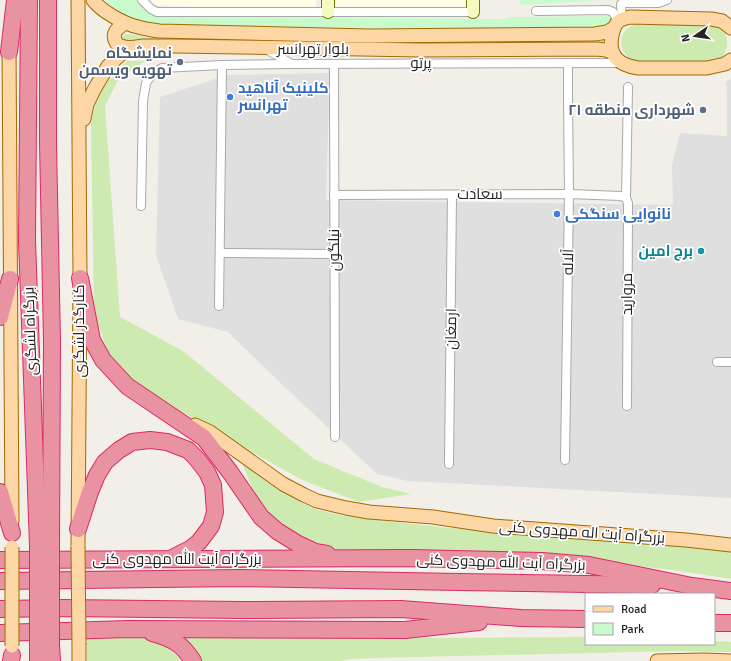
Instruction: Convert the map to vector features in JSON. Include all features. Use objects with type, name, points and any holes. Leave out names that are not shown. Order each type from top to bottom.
[{"type":"highway","points":[[9,52],[15,0]]},
{"type":"highway","name":"بزرگراه لشگری","points":[[30,0],[28,241],[44,547]]},
{"type":"highway","name":"بزرگراه لشگری","points":[[38,661],[44,645],[44,547],[52,342],[48,143],[48,0]]},
{"type":"highway","points":[[80,278],[92,340],[103,360],[126,386],[204,438],[261,517],[277,531],[298,544],[315,552],[344,558]]},
{"type":"highway","points":[[0,317],[10,279]]},
{"type":"highway","points":[[78,529],[90,492],[97,475],[105,462],[119,450],[132,442],[150,440],[167,442],[188,450],[207,472],[213,485],[216,512],[211,526],[199,542],[190,549],[169,559]]},
{"type":"highway","points":[[0,492],[12,540]]},
{"type":"highway","name":"بزرگراه آیت الله مهدوی کنی","points":[[0,560],[411,558],[542,561],[589,565],[692,586]]},
{"type":"highway","name":"بزرگراه آیت الله مهدوی کنی","points":[[0,581],[239,578],[692,586]]},
{"type":"highway","points":[[692,586],[731,591]]},
{"type":"highway","points":[[0,609],[401,609],[520,618],[585,619]]},
{"type":"highway","points":[[0,633],[128,629],[405,630],[520,618]]},
{"type":"highway","points":[[715,623],[731,623]]},
{"type":"highway","points":[[128,629],[168,638],[186,651],[193,661]]},
{"type":"highway","name":"بزرگراه لشگری","points":[[44,645],[52,661]]},
{"type":"main road","points":[[9,0],[12,656]]},
{"type":"main road","name":"کنارگذر لشگری","points":[[78,0],[80,278],[78,529],[79,661]]},
{"type":"main road","name":"بلوار تهرانسر","points":[[93,0],[104,11],[125,23],[136,27],[159,31],[369,36],[595,34],[607,32],[618,23],[630,17],[716,19],[722,21],[731,28]]},
{"type":"main road","points":[[125,23],[118,28],[114,35],[114,39],[119,46],[128,48]]},
{"type":"main road","points":[[617,58],[612,40],[618,23]]},
{"type":"main road","name":"بلوار تهرانسر","points":[[128,48],[144,46],[175,46],[421,50],[596,49],[606,50],[628,66],[638,68],[707,68],[729,64]]},
{"type":"main road","points":[[79,148],[87,104],[94,88],[108,66],[128,48]]},
{"type":"main road","name":"بزرگراه آیت اله مهدوی کنی","points":[[160,409],[210,432],[283,484],[318,501],[346,508],[369,512],[432,517],[493,526],[686,540],[731,545]]},
{"type":"main road","points":[[657,661],[730,661]]},
{"type":"street","points":[[142,0],[151,10],[157,12],[328,6],[473,6]]},
{"type":"street","points":[[618,23],[621,4],[623,2],[658,3],[666,0]]},
{"type":"street","points":[[536,12],[608,10],[613,12],[618,23]]},
{"type":"street","points":[[264,48],[291,64]]},
{"type":"street","name":"پرتو","points":[[141,206],[144,101],[146,84],[153,74],[162,68],[291,64],[568,63],[617,58]]},
{"type":"street","name":"آلاله","points":[[565,460],[569,194],[568,63]]},
{"type":"street","name":"نیلگون","points":[[334,64],[335,437]]},
{"type":"street","points":[[219,306],[222,65]]},
{"type":"street","name":"مروارید","points":[[627,406],[628,203],[626,198],[628,87]]},
{"type":"street","name":"ارمغان","points":[[449,464],[452,194]]},
{"type":"street","name":"سعادت","points":[[334,195],[569,194],[621,196],[626,198]]},
{"type":"street","points":[[220,253],[334,254]]},
{"type":"street","points":[[717,362],[731,362]]},
{"type":"shaded area","points":[[151,0],[316,0],[316,8],[156,5]]},
{"type":"shaded area","points":[[336,0],[467,0],[468,8],[464,10],[336,7]]},
{"type":"shaded area","points":[[330,73],[326,200],[673,205],[672,165],[680,133],[727,136],[726,82],[731,78],[731,498],[408,481],[377,474],[228,332],[178,319],[156,255],[160,97],[227,75]]},
{"type":"green space","points":[[105,0],[139,0],[168,16],[503,19],[509,17],[610,16],[611,18],[609,24],[598,31],[150,28],[112,7]]},
{"type":"green space","points":[[520,0],[602,0],[520,5]]},
{"type":"green space","points":[[636,24],[716,25],[721,29],[727,38],[727,48],[722,58],[717,62],[635,62],[622,49],[621,40],[626,30]]},
{"type":"green space","points":[[125,34],[151,38],[266,40],[605,40],[605,45],[128,42],[122,40],[121,38]]},
{"type":"green space","points":[[127,61],[145,61],[118,80],[105,106],[120,317],[183,351],[314,459],[382,487],[411,494],[359,502],[300,479],[136,386],[108,352],[94,312],[91,124],[98,92]]},
{"type":"green space","points":[[241,461],[267,482],[304,504],[319,510],[343,516],[449,528],[731,550],[731,579],[573,558],[345,552],[328,549],[295,536],[266,512],[257,500]]},
{"type":"green space","points":[[187,636],[400,638],[585,637],[585,645],[715,645],[715,641],[731,642],[731,652],[677,651],[375,658],[341,661],[196,661],[183,644]]},
{"type":"green space","points":[[87,638],[145,638],[167,646],[180,661],[87,661]]},
{"type":"place","name":"نمایشگاه تهویه ویسمن","points":[[180,62]]},
{"type":"place","name":"کلینیک آناهید تهرانسر","points":[[230,97]]},
{"type":"place","name":"شهرداری منطقه ۲۱","points":[[703,110]]},
{"type":"place","name":"نانوایی سنگکی","points":[[557,214]]},
{"type":"place","name":"برج امین","points":[[701,251]]}]
